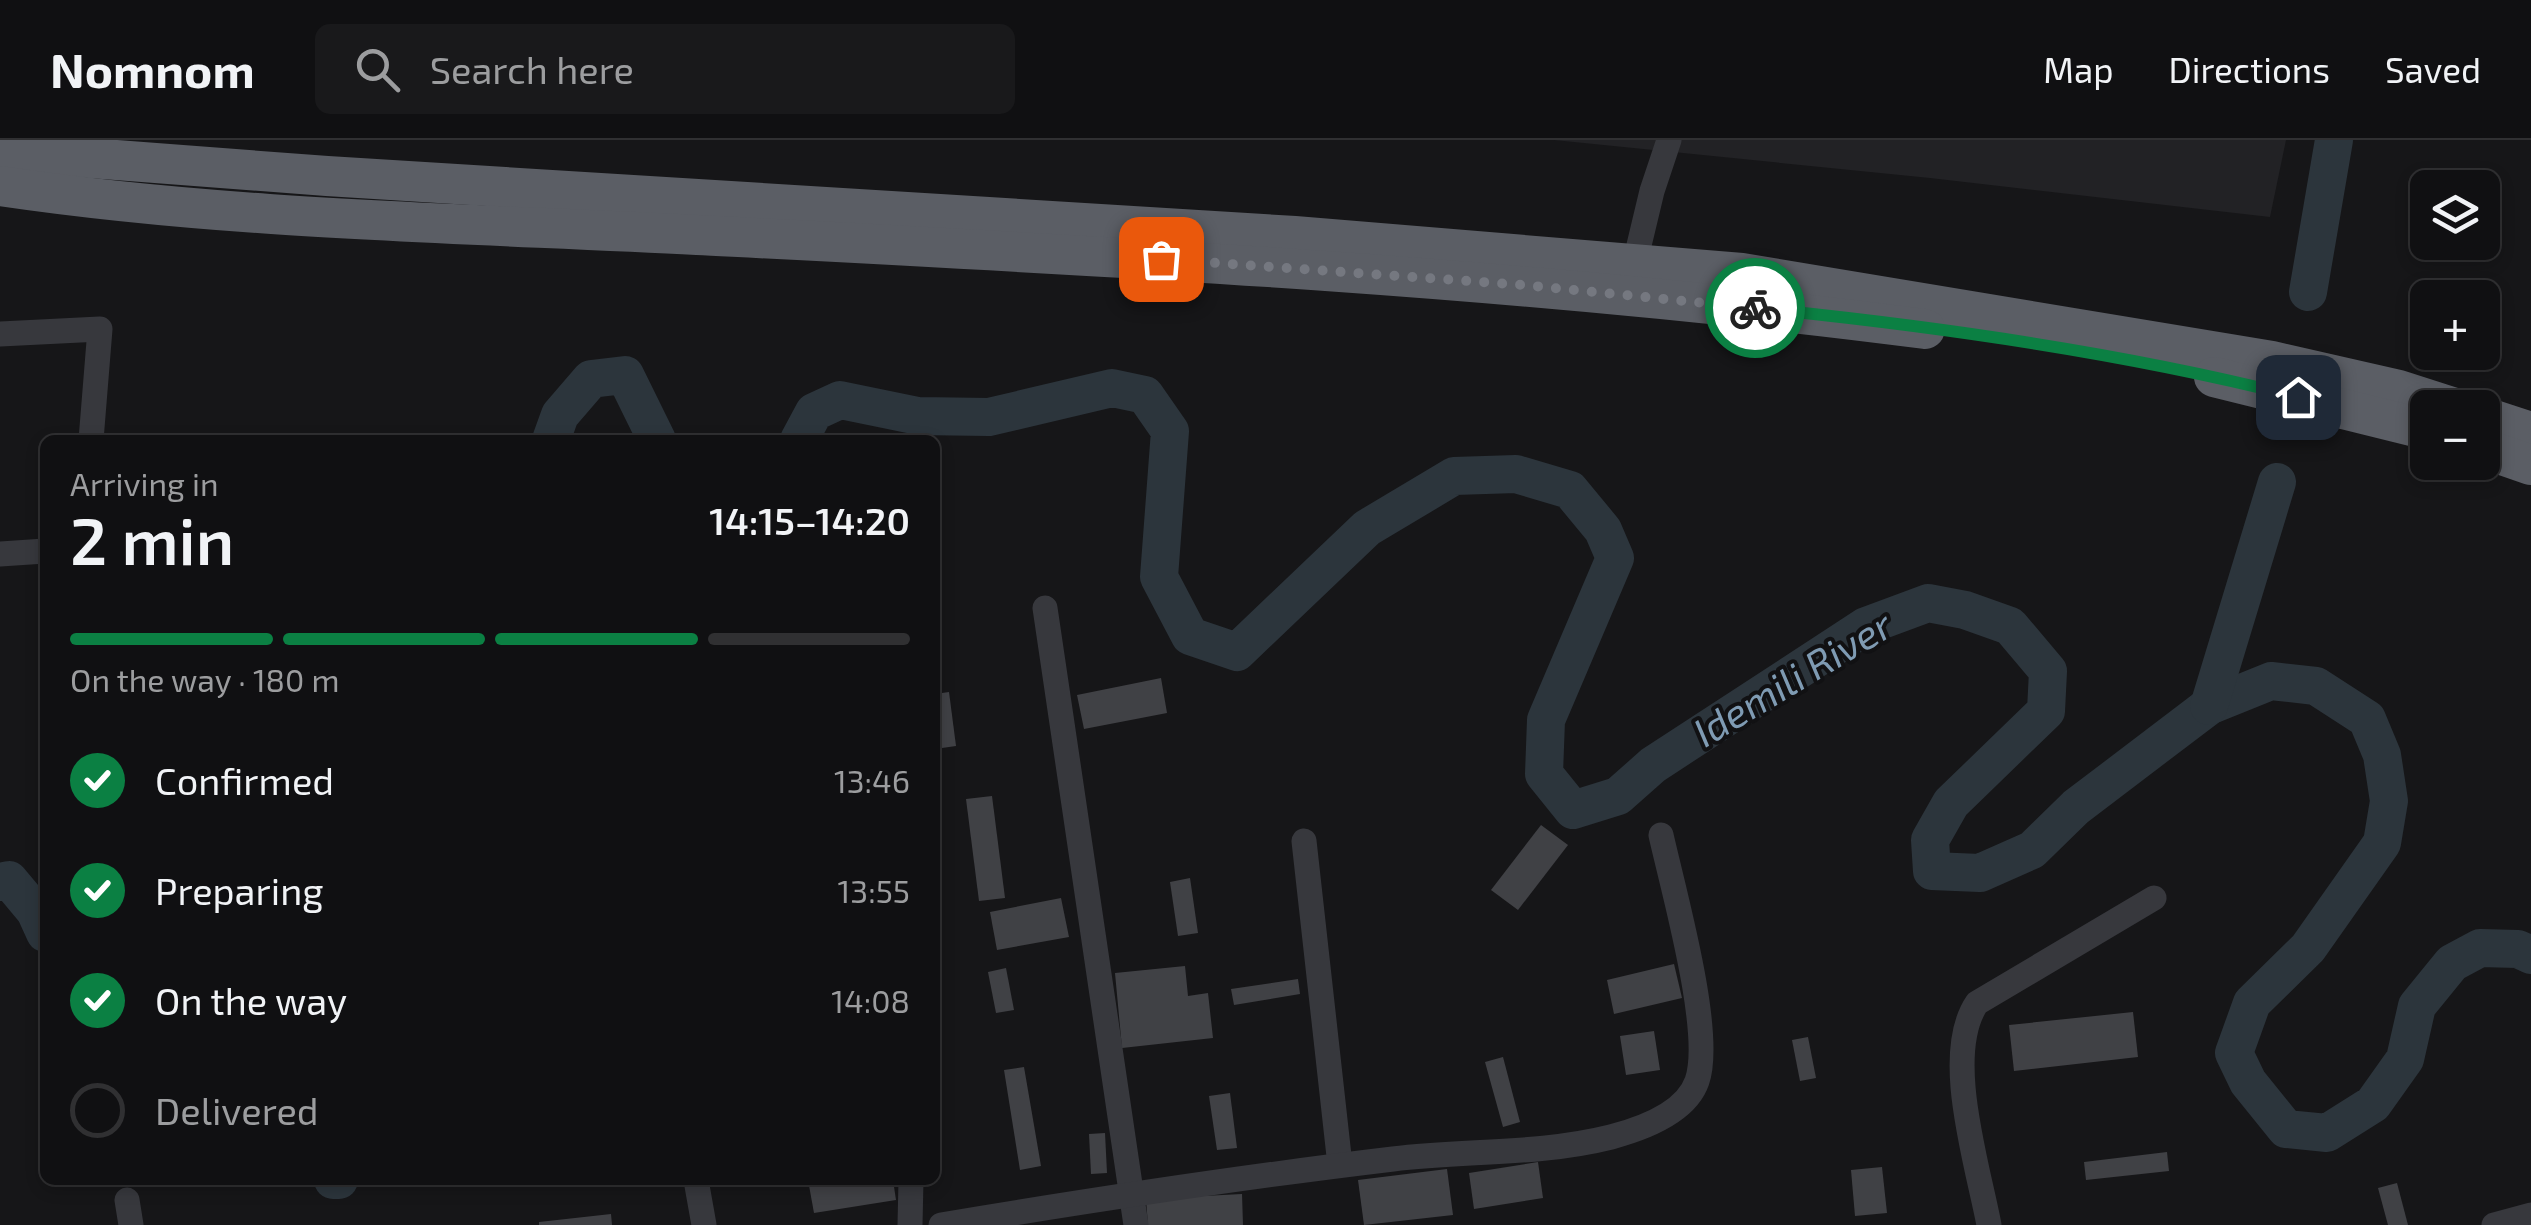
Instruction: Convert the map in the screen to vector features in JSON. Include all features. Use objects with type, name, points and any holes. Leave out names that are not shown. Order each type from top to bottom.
[{"type":"highway","points":[[0,148],[327,176],[1295,236],[1635,262],[1742,273],[2236,355],[2410,394]]},
{"type":"highway","points":[[0,186],[209,210],[1220,262],[1710,303],[2027,343],[2234,380],[2410,425]]},
{"type":"highway","points":[[2500,422],[2531,432]]},
{"type":"highway","points":[[2500,454],[2531,465]]},
{"type":"street","points":[[1635,262],[1669,140]]},
{"type":"street","points":[[0,334],[100,329],[90,435]]},
{"type":"street","points":[[0,554],[40,551]]},
{"type":"street","points":[[1045,608],[1136,1225]]},
{"type":"street","points":[[942,1225],[1340,1165],[1442,1153],[1518,1153],[1612,1137],[1680,1107],[1697,1082],[1698,1006],[1661,835]]},
{"type":"street","points":[[1304,841],[1340,1165]]},
{"type":"street","points":[[1989,1225],[1961,1076],[1961,1042],[1967,1017],[1976,1003],[2154,898]]},
{"type":"street","points":[[697,1185],[704,1225]]},
{"type":"street","points":[[910,1225],[911,1185]]},
{"type":"street","points":[[2494,1225],[2531,1214]]},
{"type":"shaded area","points":[[1554,140],[2286,140],[2270,217]]},
{"type":"building","points":[[1161,678],[1167,713],[1084,729],[1077,695]]},
{"type":"building","points":[[949,692],[956,746],[940,748],[940,693]]},
{"type":"building","points":[[992,796],[1005,898],[979,901],[966,799]]},
{"type":"building","points":[[1541,825],[1568,845],[1518,910],[1491,890]]},
{"type":"building","points":[[1190,878],[1198,933],[1178,936],[1170,882]]},
{"type":"building","points":[[1061,898],[1069,937],[997,950],[990,912]]},
{"type":"building","points":[[1674,964],[1682,998],[1614,1014],[1607,980]]},
{"type":"building","points":[[1185,966],[1188,996],[1208,993],[1213,1038],[1122,1048],[1115,973]]},
{"type":"building","points":[[1006,968],[1014,1010],[996,1013],[988,972]]},
{"type":"building","points":[[1298,979],[1300,994],[1234,1005],[1231,989]]},
{"type":"building","points":[[2133,1012],[2138,1057],[2014,1071],[2009,1025]]},
{"type":"building","points":[[1654,1031],[1660,1070],[1626,1075],[1620,1036]]},
{"type":"building","points":[[1808,1037],[1816,1078],[1800,1081],[1792,1040]]},
{"type":"building","points":[[1503,1057],[1520,1122],[1503,1127],[1485,1062]]},
{"type":"building","points":[[1024,1067],[1041,1166],[1020,1170],[1004,1070]]},
{"type":"building","points":[[1230,1093],[1237,1148],[1217,1150],[1209,1096]]},
{"type":"building","points":[[1105,1133],[1107,1173],[1091,1174],[1089,1134]]},
{"type":"building","points":[[2167,1152],[2169,1171],[2086,1180],[2084,1162]]},
{"type":"building","points":[[1538,1162],[1543,1198],[1474,1209],[1469,1173]]},
{"type":"building","points":[[1882,1167],[1887,1213],[1855,1216],[1851,1170]]},
{"type":"building","points":[[1447,1169],[1453,1215],[1364,1225],[1358,1180]]},
{"type":"building","points":[[2397,1183],[2408,1225],[2388,1225],[2378,1188]]},
{"type":"building","points":[[809,1185],[894,1185],[896,1200],[814,1213]]},
{"type":"building","points":[[1242,1194],[1243,1225],[1148,1225],[1146,1199]]},
{"type":"building","points":[[611,1214],[612,1225],[539,1225],[539,1222]]},
{"type":"waterway","points":[[2308,292],[2334,140]]},
{"type":"waterway","name":"Idemili River","points":[[553,435],[560,415],[591,379],[625,375],[655,435]]},
{"type":"waterway","name":"Idemili River","points":[[802,435],[814,412],[840,400],[918,416],[989,417],[1112,388],[1145,395],[1170,431],[1159,577],[1190,636],[1237,652],[1367,528],[1454,476],[1516,474],[1570,490],[1603,530],[1615,558],[1546,720],[1544,774],[1573,810],[1618,796],[1653,765],[1866,626],[1928,603],[1965,610],[2010,626],[2048,671],[2046,711],[1951,803],[1930,840],[1932,871],[1980,873],[2032,850],[2076,807],[2209,706],[2271,681],[2316,686],[2367,719],[2382,755],[2389,801],[2382,843],[2308,948],[2252,1003],[2234,1053],[2248,1082],[2286,1129],[2327,1133],[2373,1104],[2405,1059],[2417,1006],[2452,963],[2480,948],[2518,949],[2531,955]]},
{"type":"waterway","points":[[2209,706],[2277,482]]},
{"type":"waterway","name":"Idemili River","points":[[0,882],[9,880],[40,922]]},
{"type":"way so far","points":[[1161,259],[1524,285],[1755,308]]},
{"type":"route","points":[[1755,308],[2008,340],[2234,380],[2298,397]]}]
